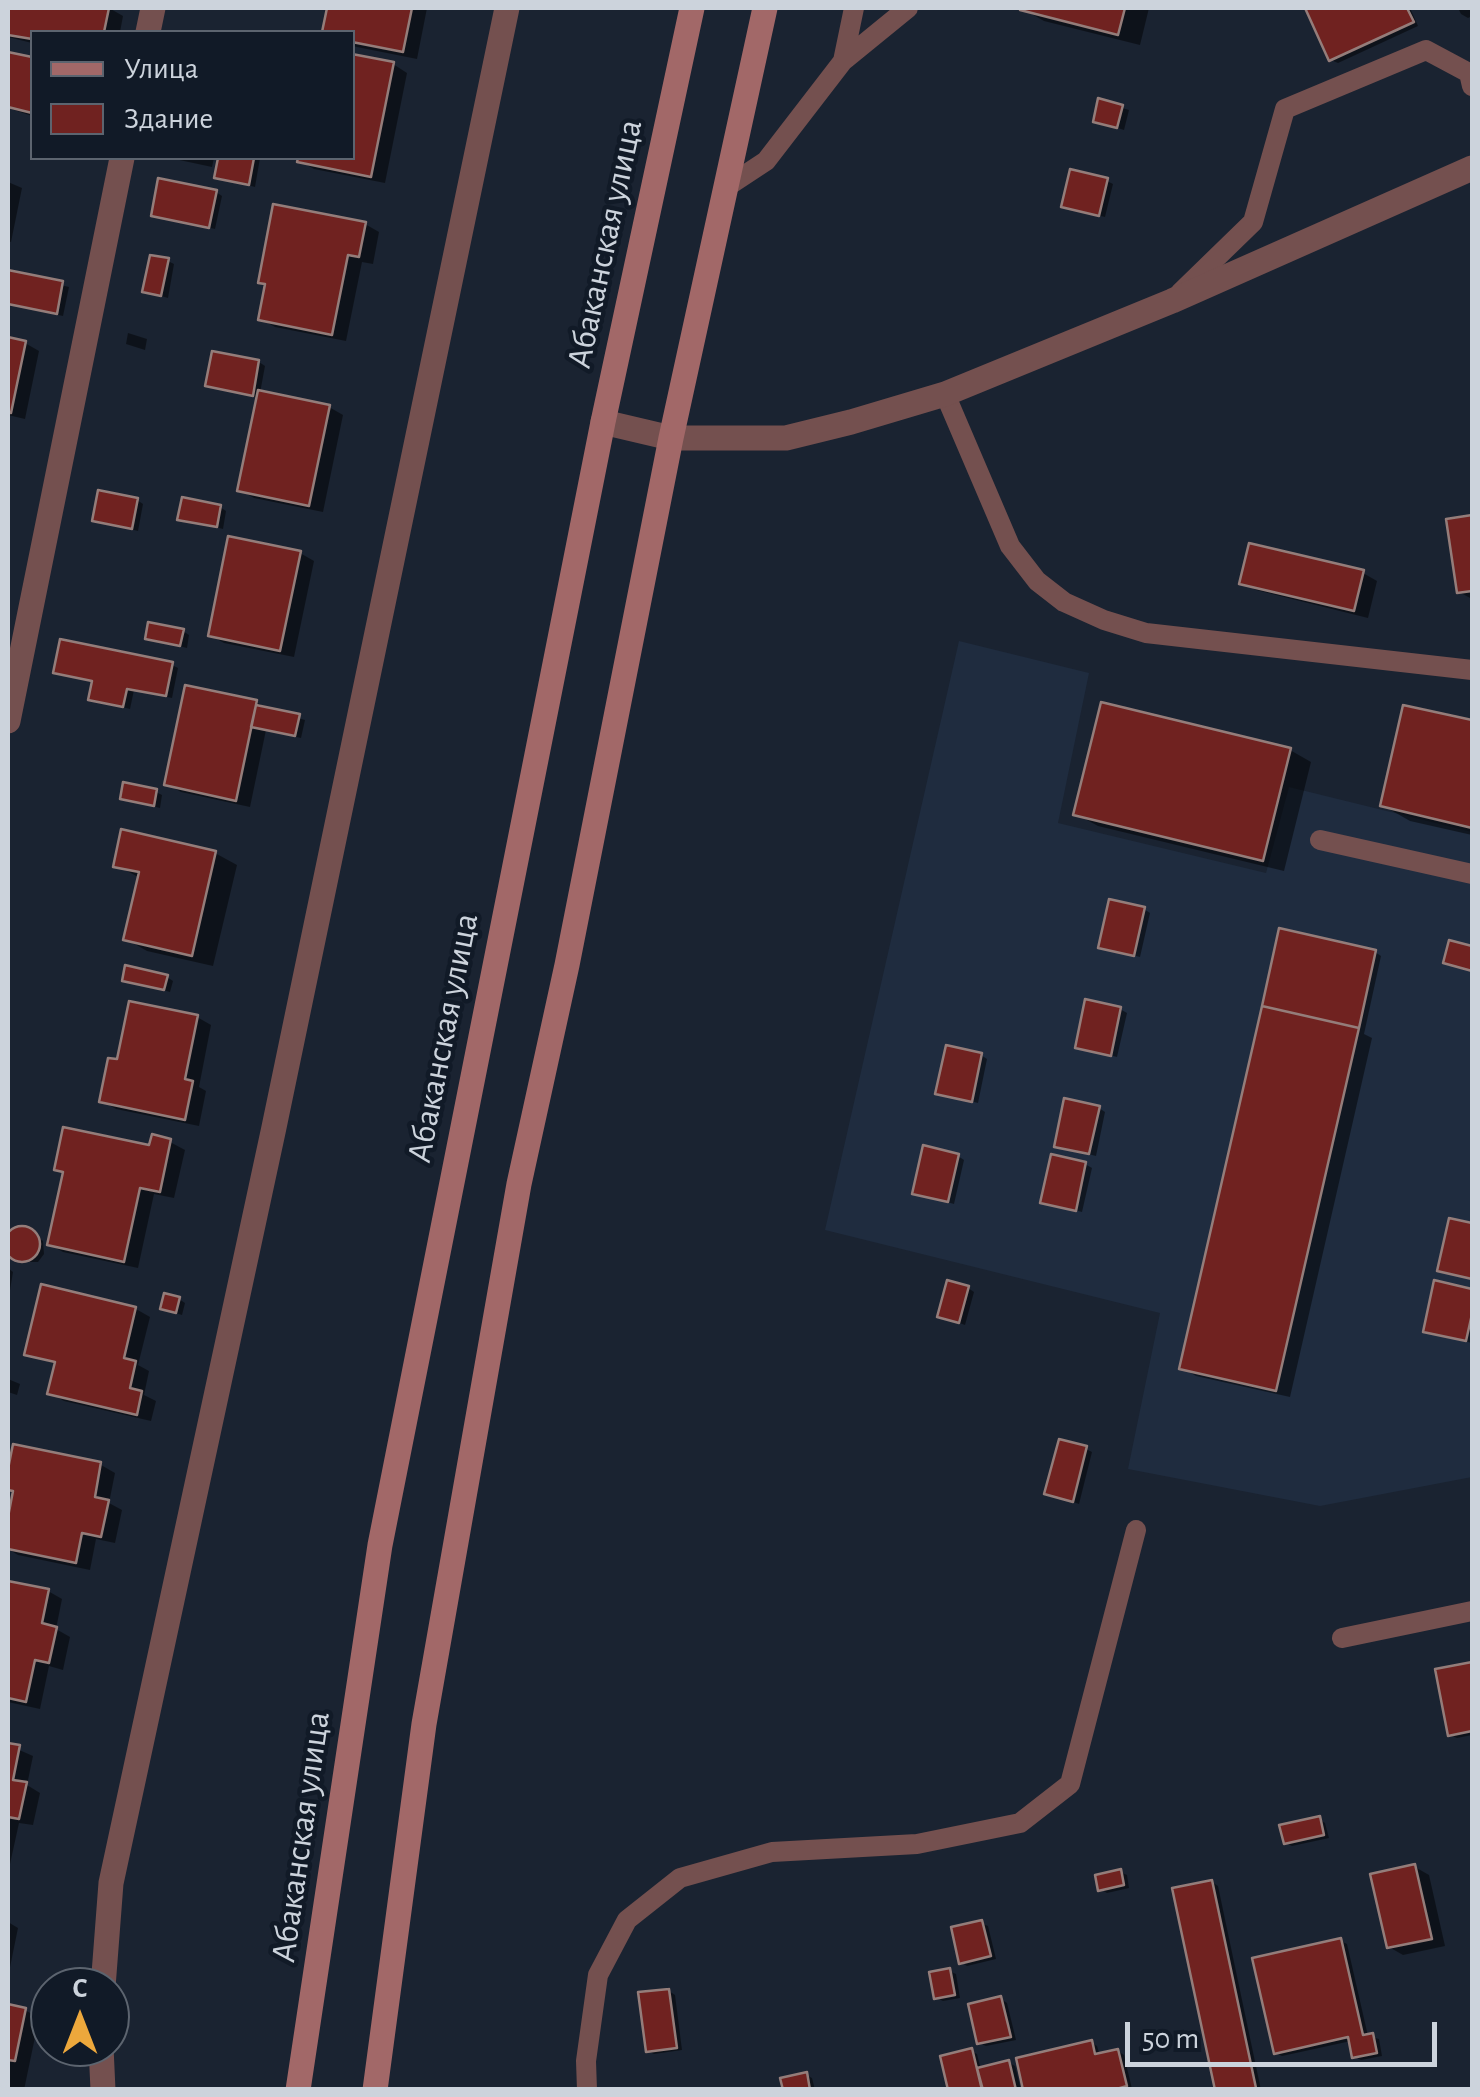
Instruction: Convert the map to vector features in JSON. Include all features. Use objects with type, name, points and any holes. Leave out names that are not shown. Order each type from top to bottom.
[{"type":"main road","name":"Абаканская улица","points":[[298,2090],[380,1545],[603,422],[692,8]]},
{"type":"main road","points":[[376,2090],[424,1724],[520,1184],[672,438],[765,8]]},
{"type":"street","points":[[105,1967],[112,1883],[507,8]]},
{"type":"street","points":[[8,721],[122,160]]},
{"type":"street","points":[[603,422],[672,438],[786,438],[945,394],[1172,301],[1472,168]]},
{"type":"lane","points":[[843,62],[854,8]]},
{"type":"lane","points":[[725,188],[766,161],[843,62],[908,8]]},
{"type":"lane","points":[[1172,301],[1253,222],[1284,110],[1426,50],[1469,73],[1472,86]]},
{"type":"lane","points":[[945,394],[1010,546],[1037,582],[1064,602],[1146,633],[1472,670]]},
{"type":"lane","points":[[1320,840],[1472,874]]},
{"type":"lane","points":[[587,2090],[586,2061],[598,1975],[626,1920],[680,1878],[772,1852],[917,1844],[1020,1823],[1070,1784],[1136,1530]]},
{"type":"lane","points":[[1342,1638],[1472,1611]]},
{"type":"shaded area","points":[[959,641],[1089,673],[1058,823],[1266,873],[1289,787],[1472,832],[1472,1477],[1320,1506],[1128,1469],[1160,1313],[825,1230]]},
{"type":"building","points":[[8,8],[109,8],[104,30],[30,30],[30,39],[8,35]]},
{"type":"building","points":[[327,8],[412,8],[403,52],[355,43],[355,30],[322,30]]},
{"type":"building","points":[[1020,8],[1125,8],[1118,35]]},
{"type":"building","points":[[1305,8],[1407,8],[1414,22],[1329,61]]},
{"type":"building","points":[[8,52],[30,57],[30,112],[8,107]]},
{"type":"building","points":[[355,55],[394,62],[371,177],[297,162],[355,160]]},
{"type":"building","points":[[1098,98],[1123,105],[1117,128],[1093,122]]},
{"type":"building","points":[[218,160],[254,160],[249,185],[214,178]]},
{"type":"building","points":[[1070,169],[1108,178],[1099,216],[1061,207]]},
{"type":"building","points":[[158,178],[217,190],[209,228],[151,216]]},
{"type":"building","points":[[273,204],[366,222],[359,257],[348,255],[332,335],[258,320],[265,284],[258,283]]},
{"type":"building","points":[[150,255],[169,258],[161,296],[142,292]]},
{"type":"building","points":[[8,270],[63,281],[57,314],[8,304]]},
{"type":"building","points":[[8,337],[26,341],[11,413],[8,412]]},
{"type":"building","points":[[212,351],[259,360],[253,396],[205,386]]},
{"type":"building","points":[[258,390],[330,405],[309,506],[237,491]]},
{"type":"building","points":[[98,490],[138,498],[132,529],[92,521]]},
{"type":"building","points":[[182,497],[221,505],[217,527],[177,520]]},
{"type":"building","points":[[1472,515],[1472,591],[1457,593],[1446,519]]},
{"type":"building","points":[[228,536],[301,551],[280,651],[208,636]]},
{"type":"building","points":[[1249,543],[1364,570],[1354,611],[1239,584]]},
{"type":"building","points":[[148,622],[184,629],[180,646],[145,639]]},
{"type":"building","points":[[60,639],[173,662],[166,696],[127,689],[123,707],[88,700],[92,681],[53,673]]},
{"type":"building","points":[[185,685],[257,700],[236,801],[164,785]]},
{"type":"building","points":[[1101,702],[1291,748],[1263,861],[1073,815]]},
{"type":"building","points":[[256,705],[300,714],[295,736],[251,727]]},
{"type":"building","points":[[1403,705],[1472,720],[1472,828],[1380,806]]},
{"type":"building","points":[[123,782],[157,789],[154,806],[120,799]]},
{"type":"building","points":[[121,829],[216,851],[192,956],[123,940],[139,872],[113,867]]},
{"type":"building","points":[[1109,899],[1145,907],[1134,956],[1098,948]]},
{"type":"building","points":[[1279,928],[1376,950],[1359,1028],[1262,1006]]},
{"type":"building","points":[[1449,940],[1472,946],[1472,971],[1443,963]]},
{"type":"building","points":[[125,965],[168,975],[164,990],[122,981]]},
{"type":"building","points":[[1085,999],[1121,1007],[1111,1056],[1075,1048]]},
{"type":"building","points":[[129,1001],[198,1015],[185,1079],[193,1081],[185,1120],[99,1102],[108,1058],[117,1059]]},
{"type":"building","points":[[1262,1006],[1359,1028],[1276,1391],[1179,1369]]},
{"type":"building","points":[[946,1045],[982,1053],[972,1102],[935,1094]]},
{"type":"building","points":[[1064,1098],[1100,1106],[1089,1154],[1054,1147]]},
{"type":"building","points":[[63,1127],[149,1145],[152,1134],[171,1139],[160,1192],[140,1188],[124,1262],[47,1245],[63,1172],[54,1170]]},
{"type":"building","points":[[923,1145],[959,1154],[948,1202],[912,1194]]},
{"type":"building","points":[[1051,1154],[1086,1162],[1076,1211],[1040,1203]]},
{"type":"building","points":[[1449,1218],[1472,1223],[1472,1279],[1437,1271]]},
{"type":"building","points":[[22,1226],[35,1231],[40,1244],[35,1257],[22,1262],[9,1257],[4,1244],[9,1231]]},
{"type":"building","points":[[947,1280],[969,1286],[959,1323],[937,1317]]},
{"type":"building","points":[[1434,1280],[1472,1289],[1466,1341],[1423,1332]]},
{"type":"building","points":[[41,1284],[136,1307],[124,1358],[136,1361],[130,1388],[142,1391],[137,1415],[47,1394],[55,1362],[24,1355]]},
{"type":"building","points":[[164,1293],[180,1297],[176,1313],[160,1309]]},
{"type":"building","points":[[1059,1439],[1087,1446],[1073,1502],[1044,1494]]},
{"type":"building","points":[[13,1444],[101,1462],[95,1497],[109,1500],[101,1537],[82,1533],[76,1563],[8,1549],[13,1491],[8,1490],[8,1469]]},
{"type":"building","points":[[8,1581],[49,1589],[42,1623],[57,1627],[49,1663],[35,1660],[26,1702],[8,1698]]},
{"type":"building","points":[[1472,1662],[1472,1731],[1448,1736],[1435,1669]]},
{"type":"building","points":[[8,1743],[20,1745],[13,1780],[27,1782],[19,1819],[8,1817]]},
{"type":"building","points":[[1320,1816],[1324,1835],[1284,1844],[1279,1825]]},
{"type":"building","points":[[1415,1864],[1432,1939],[1387,1948],[1370,1874]]},
{"type":"building","points":[[1121,1869],[1124,1885],[1098,1891],[1095,1875]]},
{"type":"building","points":[[1212,1880],[1256,2088],[1247,2090],[1215,2090],[1172,1888]]},
{"type":"building","points":[[982,1920],[991,1956],[959,1964],[951,1927]]},
{"type":"building","points":[[1341,1938],[1363,2035],[1373,2033],[1377,2053],[1352,2058],[1348,2037],[1274,2054],[1252,1958]]},
{"type":"building","points":[[950,1968],[955,1995],[934,1999],[929,1972]]},
{"type":"building","points":[[669,1989],[677,2048],[646,2052],[638,1992]]},
{"type":"building","points":[[1001,1996],[1011,2037],[977,2044],[968,2004]]},
{"type":"building","points":[[8,2004],[26,2008],[15,2061],[8,2060]]},
{"type":"building","points":[[1092,2040],[1095,2054],[1118,2049],[1127,2086],[1113,2090],[1023,2090],[1016,2058]]},
{"type":"building","points":[[972,2048],[982,2090],[948,2090],[940,2056]]},
{"type":"building","points":[[1009,2060],[1016,2090],[983,2090],[977,2068]]},
{"type":"building","points":[[807,2072],[810,2090],[783,2090],[780,2078]]}]
